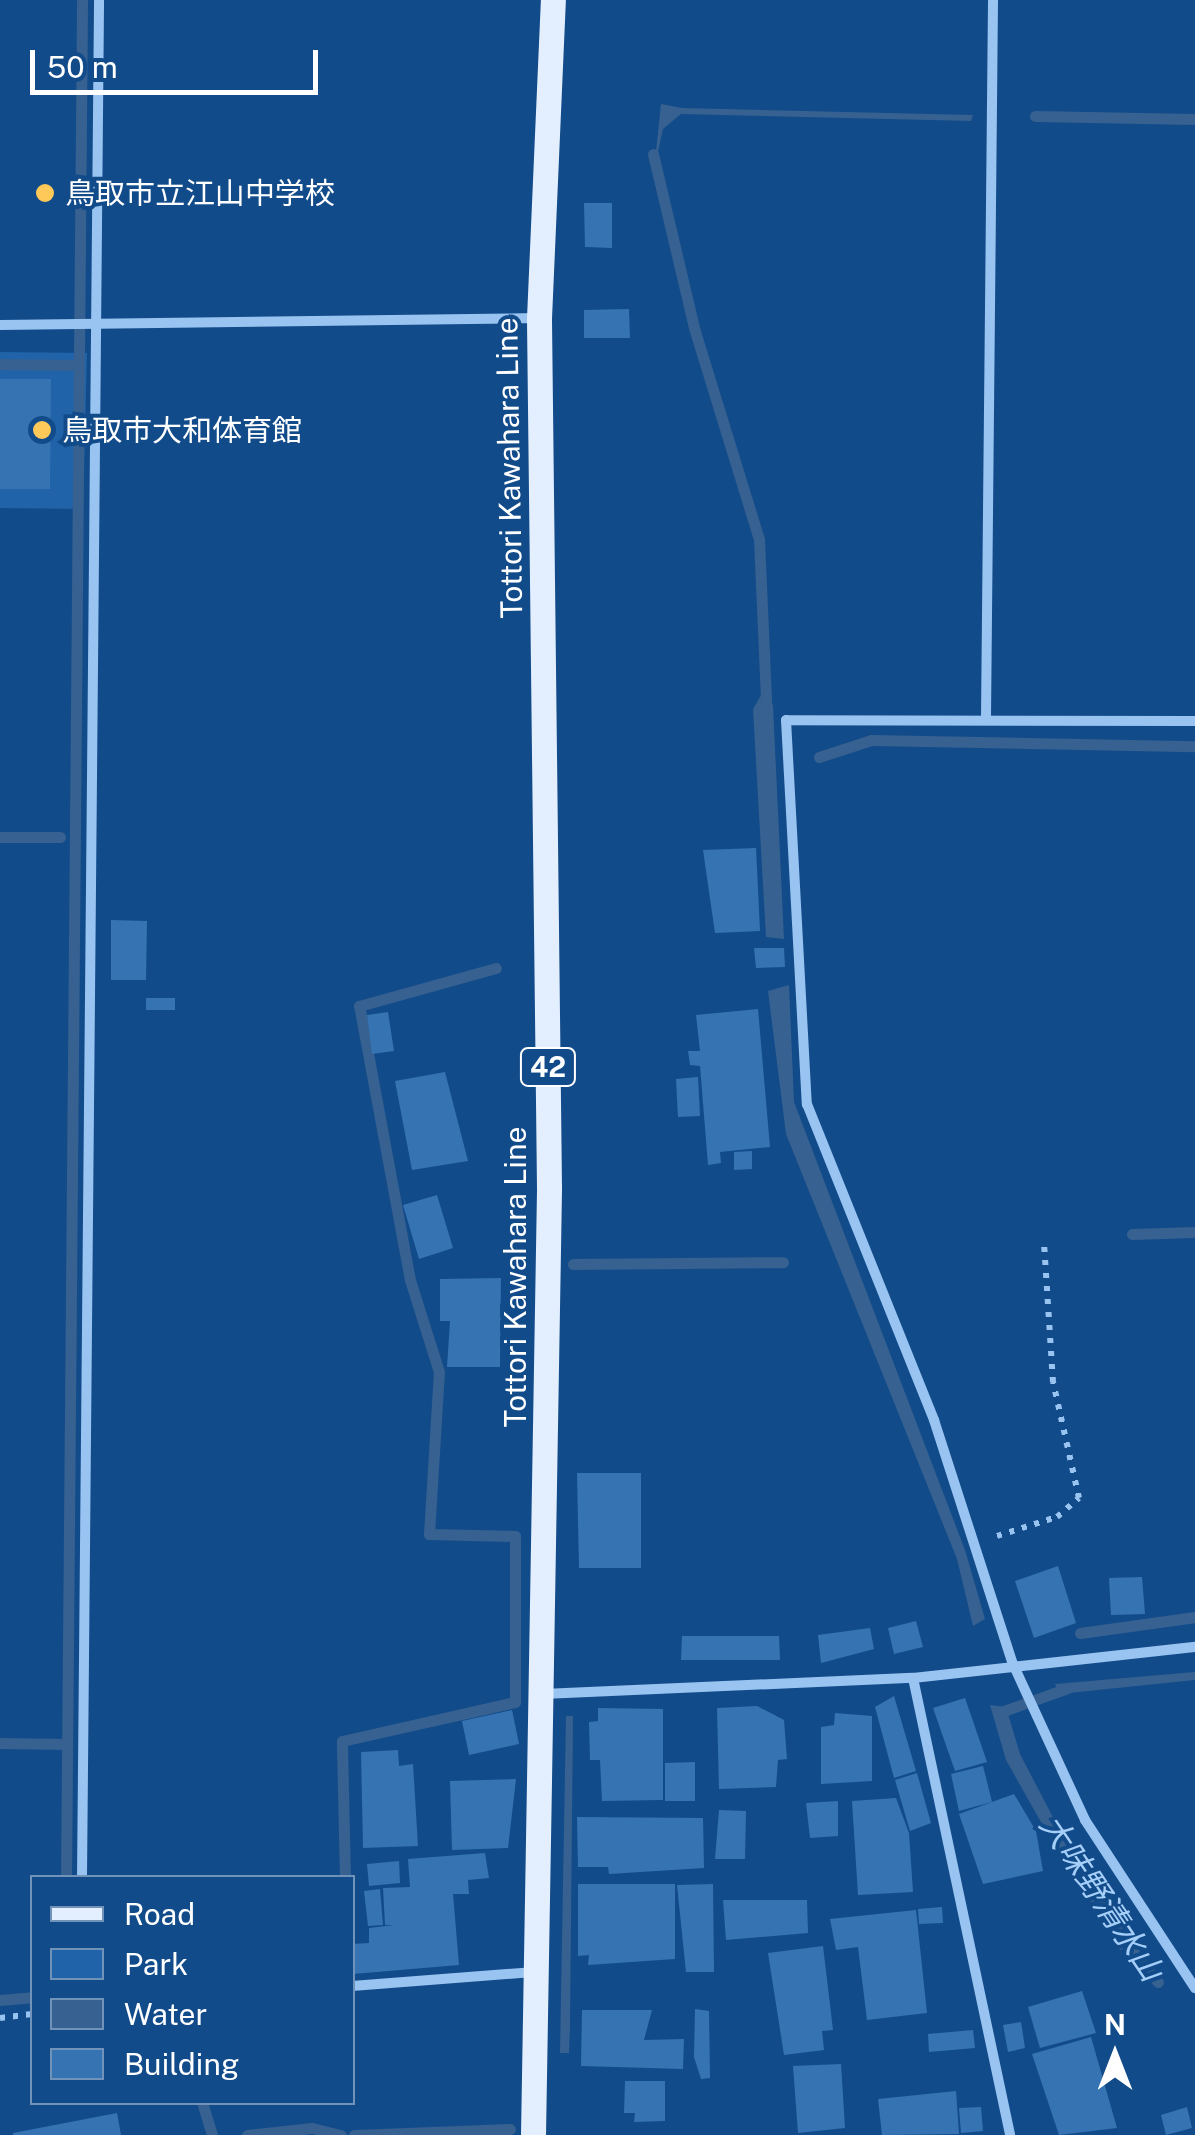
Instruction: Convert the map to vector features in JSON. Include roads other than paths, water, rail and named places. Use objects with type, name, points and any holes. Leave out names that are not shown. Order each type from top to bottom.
[{"type":"main road","name":"Tottori Kawahara Line","points":[[533,2135],[549,1168],[539,318],[553,0]]},
{"type":"street","points":[[82,1875],[99,0]]},
{"type":"street","points":[[986,717],[994,0]]},
{"type":"street","points":[[0,325],[539,318]]},
{"type":"street","points":[[1195,721],[986,717],[786,720],[808,1104],[976,1543],[1013,1664],[1085,1820],[1195,1988]]},
{"type":"street","points":[[542,1694],[914,1678],[1013,1664],[1195,1647]]},
{"type":"street","points":[[914,1678],[1010,2135]]},
{"type":"street","points":[[355,1986],[538,1971]]},
{"type":"water","points":[[661,104],[682,108],[973,115],[971,121],[681,114],[663,129],[654,170]]},
{"type":"water","points":[[767,685],[773,706],[784,939],[766,937],[753,709]]},
{"type":"water","points":[[789,985],[794,1102],[965,1550],[985,1619],[973,1626],[957,1559],[786,1134],[768,991]]},
{"type":"water","points":[[1195,1672],[1195,1680],[1059,1694],[1055,1684]]},
{"type":"water","points":[[990,1705],[1006,1707],[1020,1754],[1058,1827],[1134,1945],[1120,1950],[1042,1824],[1006,1760]]},
{"type":"water","points":[[566,1716],[573,1716],[570,2025],[569,2053],[560,2053]]},
{"type":"waterway","points":[[66,1875],[82,0]]},
{"type":"waterway","points":[[1035,116],[1195,119]]},
{"type":"waterway","points":[[653,154],[694,328],[759,539],[766,700]]},
{"type":"waterway","points":[[0,364],[79,365]]},
{"type":"waterway","points":[[819,757],[871,740],[1195,746]]},
{"type":"waterway","points":[[0,837],[60,837]]},
{"type":"waterway","points":[[345,1875],[342,1741],[515,1702],[515,1536],[429,1534],[439,1372],[410,1280],[359,1006],[496,968]]},
{"type":"waterway","points":[[1132,1234],[1195,1232]]},
{"type":"waterway","points":[[573,1264],[783,1262]]},
{"type":"waterway","points":[[1080,1633],[1195,1617]]},
{"type":"waterway","name":"大味野清水山","points":[[998,1713],[1068,1688]]},
{"type":"waterway","points":[[0,1743],[67,1744]]},
{"type":"waterway","name":"大味野清水山","points":[[1119,1935],[1158,1982]]},
{"type":"waterway","points":[[0,2000],[30,1997]]},
{"type":"waterway","points":[[203,2105],[212,2135]]},
{"type":"waterway","points":[[247,2135],[312,2128],[341,2135]]},
{"type":"waterway","points":[[354,2135],[510,2129]]},
{"type":"place","name":"鳥取市立江山中学校","points":[[45,193]]},
{"type":"place","name":"鳥取市大和体育館","points":[[42,430]]}]
